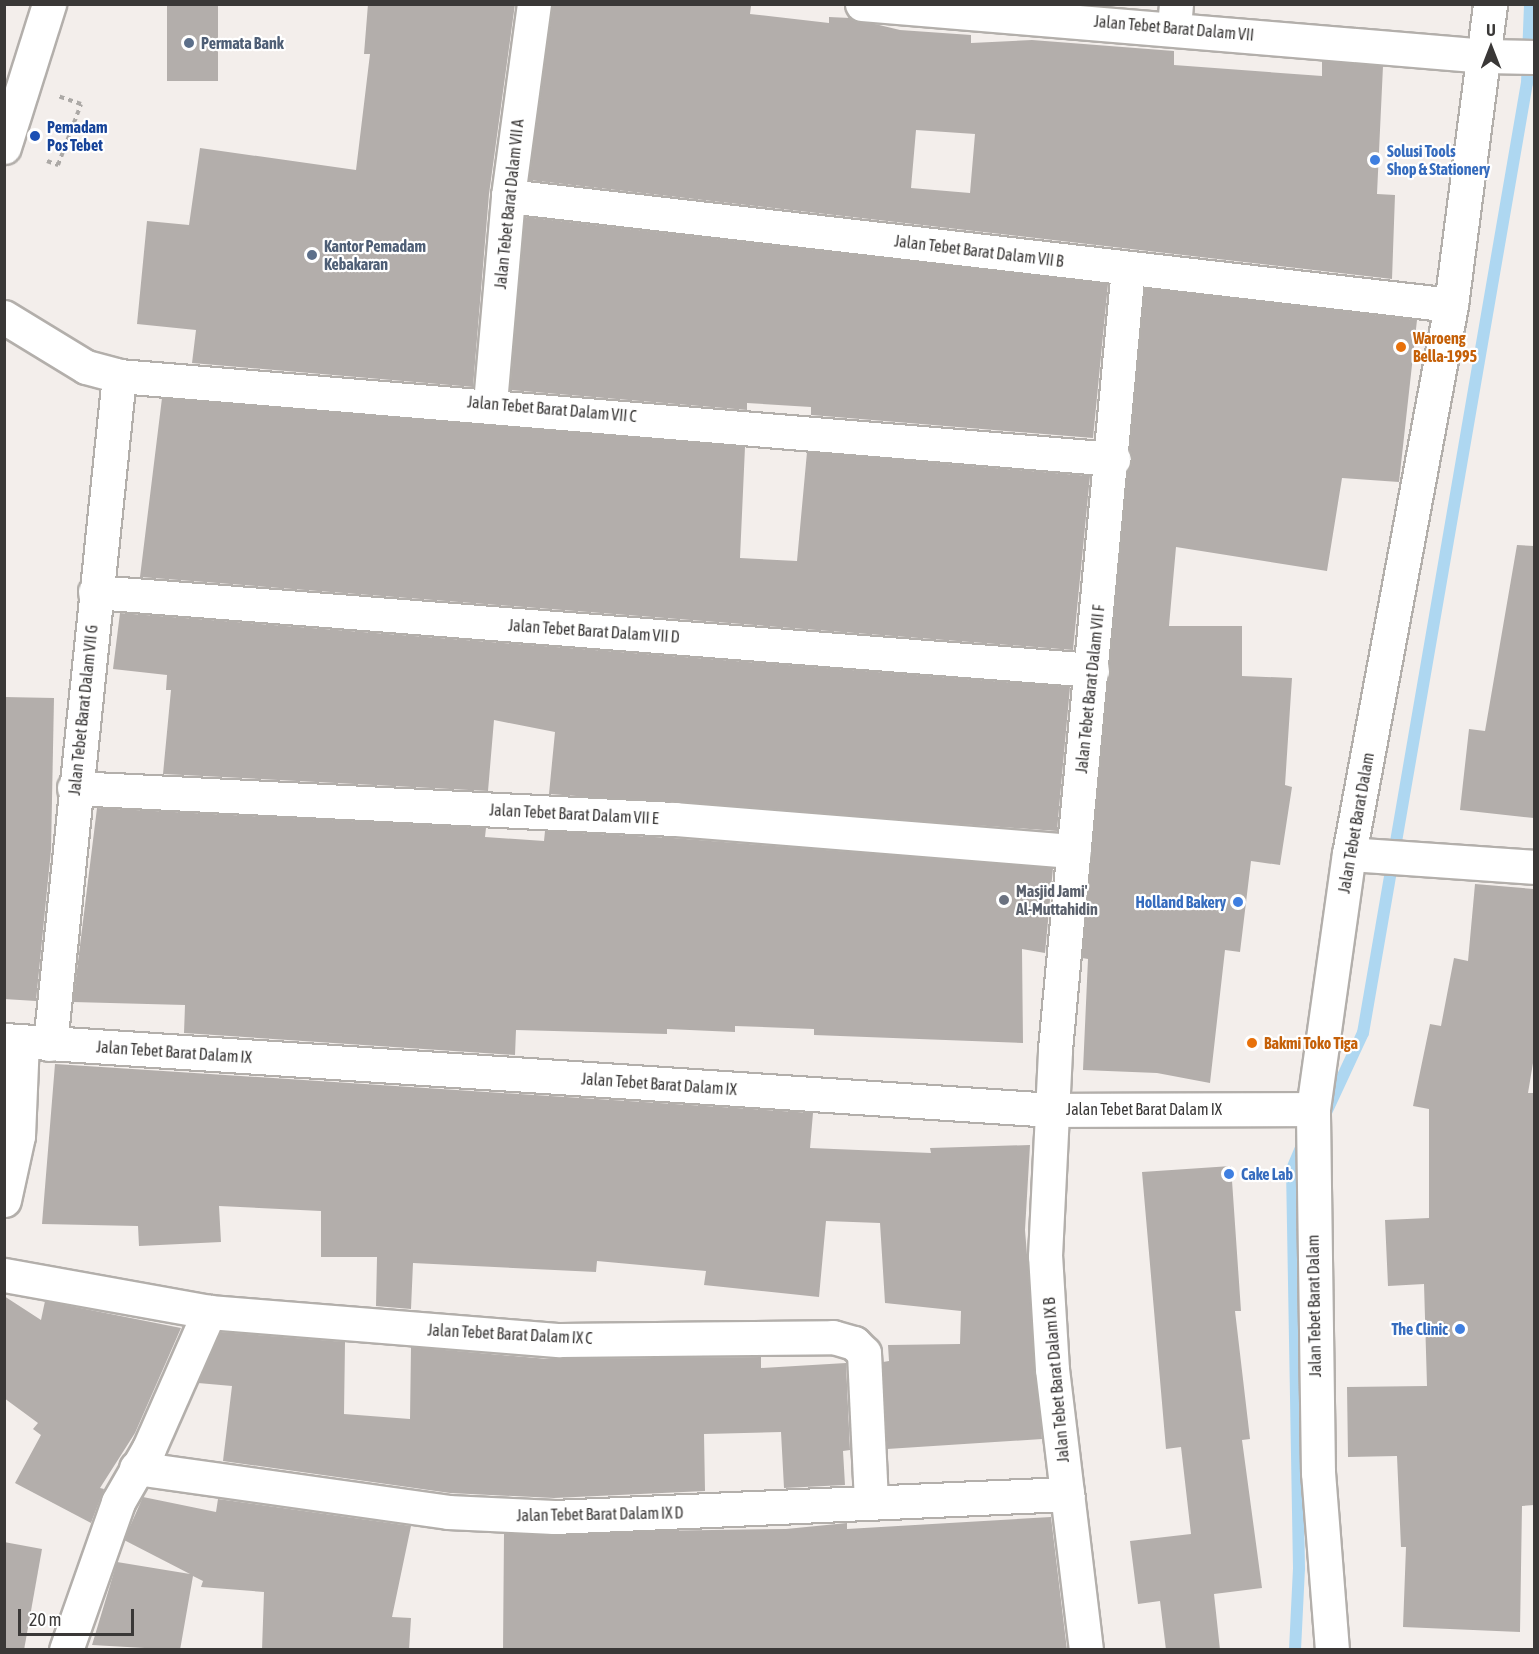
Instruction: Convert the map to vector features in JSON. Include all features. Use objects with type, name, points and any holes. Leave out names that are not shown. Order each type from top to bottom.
[{"type":"street","points":[[4,147],[27,84],[49,4]]},
{"type":"street","name":"Jalan Tebet Barat Dalam VII A","points":[[490,403],[508,196],[534,4]]},
{"type":"street","name":"Jalan Tebet Barat Dalam VII","points":[[862,4],[1175,16],[1486,56],[1534,57]]},
{"type":"street","name":"Jalan Tebet Barat Dalam","points":[[1332,1650],[1318,1473],[1310,1167],[1313,1117],[1349,854],[1450,305],[1486,56],[1490,4]]},
{"type":"street","name":"Jalan Tebet Barat Dalam VII B","points":[[508,196],[1450,305]]},
{"type":"street","name":"Jalan Tebet Barat Dalam VII F","points":[[1052,1110],[1074,851],[1114,459],[1128,268]]},
{"type":"street","name":"Jalan Tebet Barat Dalam VII C","points":[[4,317],[86,367],[119,376],[490,403],[1114,459]]},
{"type":"street","name":"Jalan Tebet Barat Dalam VII G","points":[[4,1200],[18,1136],[25,1042],[74,788],[119,376]]},
{"type":"street","name":"Jalan Tebet Barat Dalam VII D","points":[[95,592],[1092,670]]},
{"type":"street","name":"Jalan Tebet Barat Dalam VII E","points":[[74,788],[674,819],[1074,851]]},
{"type":"street","points":[[1349,854],[1534,867]]},
{"type":"street","name":"Jalan Tebet Barat Dalam IX","points":[[25,1042],[1052,1110],[1313,1117]]},
{"type":"street","name":"Jalan Tebet Barat Dalam IX B","points":[[1052,1110],[1045,1256],[1067,1494],[1086,1650]]},
{"type":"street","name":"Jalan Tebet Barat Dalam IX C","points":[[4,1275],[209,1312],[560,1340],[833,1337],[854,1343],[864,1353],[868,1375],[871,1503]]},
{"type":"street","points":[[66,1650],[91,1567],[209,1312]]},
{"type":"street","name":"Jalan Tebet Barat Dalam IX D","points":[[136,1468],[448,1512],[652,1515],[1067,1494]]},
{"type":"path","points":[[27,84],[81,104],[58,165],[47,161]]},
{"type":"building","name":"Permata Bank","points":[[167,4],[218,4],[218,81],[167,81]]},
{"type":"building","points":[[368,4],[515,4],[489,194],[473,387],[192,363],[196,330],[137,324],[147,221],[189,225],[200,148],[356,170],[370,54],[364,54]]},
{"type":"building","points":[[552,4],[732,4],[751,6],[750,14],[829,23],[829,17],[850,18],[900,30],[971,35],[971,43],[1032,40],[1174,51],[1174,65],[1322,76],[1322,61],[1383,66],[1377,194],[1395,195],[1392,279],[529,180]],"holes":[[[916,130],[975,134],[970,193],[911,188]]]},
{"type":"building","points":[[525,217],[1108,284],[1093,438],[811,415],[811,407],[747,403],[747,410],[510,390]]},
{"type":"building","points":[[1145,288],[1417,320],[1399,482],[1342,478],[1327,571],[1176,547],[1169,626],[1242,626],[1242,676],[1292,678],[1285,785],[1292,787],[1280,865],[1251,861],[1240,952],[1225,950],[1210,1083],[1157,1073],[1083,1070],[1088,959],[1082,958]]},
{"type":"building","points":[[162,398],[745,447],[740,558],[797,561],[807,452],[1090,476],[1073,650],[140,577]]},
{"type":"building","points":[[1517,545],[1534,546],[1534,818],[1460,810],[1469,729],[1485,731]]},
{"type":"building","points":[[120,613],[1070,687],[1057,831],[549,794],[555,732],[494,720],[488,791],[163,774],[171,690],[166,690],[167,675],[113,669]]},
{"type":"building","points":[[4,697],[54,698],[51,850],[36,1001],[4,999]]},
{"type":"building","points":[[97,808],[486,828],[485,837],[544,841],[545,831],[673,838],[1053,868],[1045,953],[1022,949],[1023,1043],[814,1035],[814,1029],[735,1026],[735,1032],[667,1029],[667,1034],[516,1030],[515,1055],[184,1033],[185,1005],[73,1002]]},
{"type":"building","points":[[1475,884],[1534,889],[1534,1057],[1528,1093],[1534,1093],[1534,1505],[1522,1506],[1520,1632],[1403,1627],[1406,1547],[1401,1547],[1397,1456],[1348,1457],[1347,1387],[1427,1386],[1424,1284],[1388,1286],[1385,1220],[1429,1218],[1429,1109],[1413,1106],[1430,1024],[1441,1026],[1454,958],[1468,961]]},
{"type":"building","points":[[55,1064],[813,1113],[810,1148],[931,1153],[930,1148],[1030,1145],[1025,1230],[1042,1439],[887,1449],[883,1362],[889,1361],[888,1345],[960,1344],[961,1311],[885,1303],[880,1223],[826,1221],[819,1297],[704,1285],[706,1271],[597,1261],[596,1272],[413,1263],[411,1309],[376,1306],[377,1257],[321,1257],[321,1211],[219,1206],[221,1242],[139,1246],[138,1226],[42,1224]]},
{"type":"building","points":[[1231,1166],[1241,1311],[1235,1311],[1250,1439],[1242,1440],[1262,1588],[1214,1594],[1220,1650],[1166,1650],[1160,1601],[1138,1604],[1130,1541],[1191,1534],[1181,1447],[1166,1449],[1142,1172]]},
{"type":"building","points":[[4,1296],[41,1320],[45,1301],[181,1328],[135,1433],[100,1488],[104,1489],[91,1523],[15,1483],[41,1435],[33,1429],[38,1423],[4,1398]]},
{"type":"building","points":[[221,1332],[345,1342],[344,1414],[410,1419],[411,1347],[548,1359],[761,1357],[761,1368],[846,1363],[850,1450],[843,1451],[845,1485],[784,1488],[781,1432],[704,1434],[705,1491],[554,1498],[450,1493],[223,1461],[232,1386],[198,1383]]},
{"type":"building","points":[[143,1497],[216,1512],[218,1499],[411,1526],[392,1617],[411,1618],[409,1650],[262,1650],[264,1592],[201,1587],[203,1581],[193,1576],[180,1650],[92,1645],[117,1562],[190,1574],[124,1540]]},
{"type":"building","points":[[1051,1517],[1067,1650],[503,1650],[504,1533],[786,1529],[847,1523],[847,1529]]},
{"type":"building","points":[[4,1542],[42,1549],[24,1650],[4,1650]]},
{"type":"waterway","points":[[1323,1119],[1363,1033],[1527,83],[1530,4]]},
{"type":"waterway","points":[[1295,1650],[1299,1569],[1292,1169],[1304,1141]]},
{"type":"place","name":"Permata Bank","points":[[189,43]]},
{"type":"place","name":"Pemadam Pos Tebet","points":[[35,136]]},
{"type":"place","name":"Solusi Tools Shop & Stationery","points":[[1375,160]]},
{"type":"place","name":"Kantor Pemadam Kebakaran","points":[[312,255]]},
{"type":"place","name":"Waroeng Bella-1995","points":[[1401,347]]},
{"type":"place","name":"Masjid Jami' Al-Muttahidin","points":[[1004,900]]},
{"type":"place","name":"Holland Bakery","points":[[1238,902]]},
{"type":"place","name":"Bakmi Toko Tiga","points":[[1252,1043]]},
{"type":"place","name":"Cake Lab","points":[[1229,1174]]},
{"type":"place","name":"The Clinic","points":[[1460,1329]]}]
